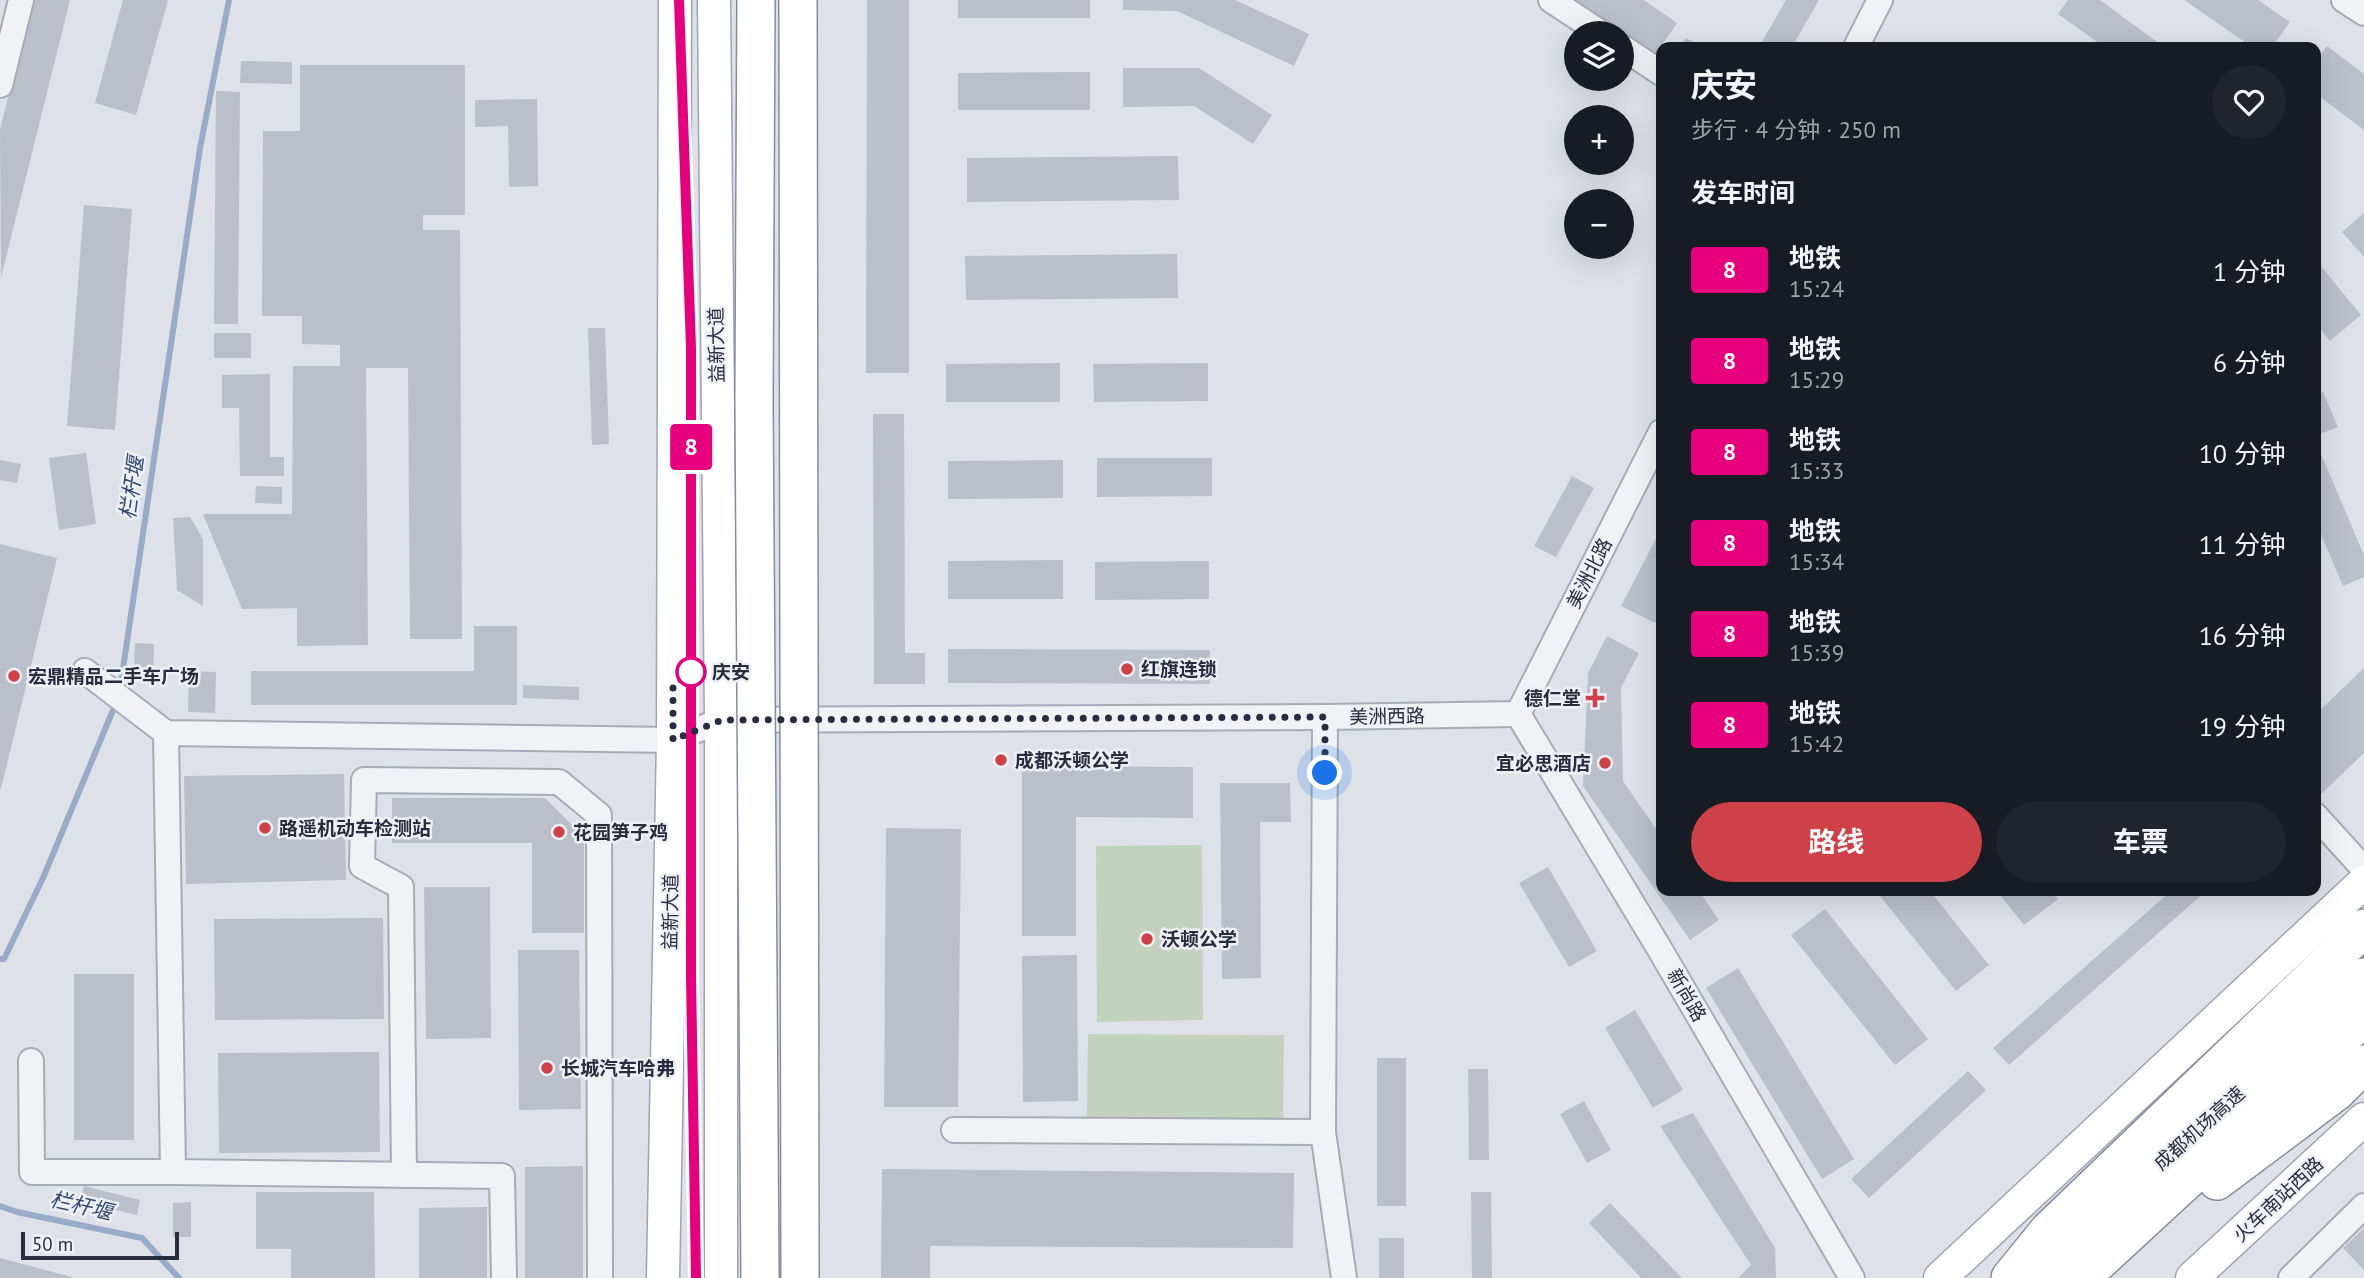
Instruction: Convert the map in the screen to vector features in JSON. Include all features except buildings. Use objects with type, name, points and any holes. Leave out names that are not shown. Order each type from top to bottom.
[{"type":"highway","points":[[756,0],[754,415],[760,1278]]},
{"type":"highway","points":[[798,0],[800,1278]]},
{"type":"highway","points":[[2010,1278],[2049,1230],[2364,928]]},
{"type":"highway","name":"成都机场高速","points":[[2034,1278],[2364,977]]},
{"type":"highway","name":"成都机场高速","points":[[2081,1278],[2364,1017]]},
{"type":"highway","points":[[2087,1278],[2336,1092],[2364,1064]]},
{"type":"main road","name":"益新大道","points":[[663,1278],[673,740],[675,0]]},
{"type":"main road","name":"益新大道","points":[[714,0],[722,720],[721,1278]]},
{"type":"main road","points":[[1940,1278],[2364,882]]},
{"type":"main road","name":"火车南站西路","points":[[2192,1278],[2364,1119]]},
{"type":"street","points":[[0,85],[21,0]]},
{"type":"street","points":[[1551,0],[1583,21]]},
{"type":"street","points":[[1859,42],[1880,0]]},
{"type":"street","points":[[2344,0],[2364,13]]},
{"type":"street","points":[[1634,55],[1656,69]]},
{"type":"street","name":"美洲北路","points":[[1518,714],[1656,442]]},
{"type":"street","points":[[85,671],[166,733],[673,740]]},
{"type":"street","name":"美洲西路","points":[[673,740],[722,720],[1518,714]]},
{"type":"street","name":"新尚路","points":[[1518,714],[1659,947],[1852,1278]]},
{"type":"street","points":[[1325,717],[1323,1132],[1344,1278]]},
{"type":"street","points":[[166,733],[173,1172]]},
{"type":"street","points":[[404,1175],[401,887],[362,866],[365,780],[559,782],[598,814],[600,1278]]},
{"type":"street","points":[[2321,822],[2364,869]]},
{"type":"street","points":[[31,1061],[32,1172],[502,1176],[504,1278]]},
{"type":"street","points":[[954,1130],[1323,1132]]},
{"type":"street","points":[[2291,1278],[2364,1206]]},
{"type":"green space","points":[[1202,845],[1203,1020],[1097,1022],[1096,846]]},
{"type":"green space","points":[[1088,1034],[1284,1035],[1283,1121],[1087,1119]]},
{"type":"waterway","name":"栏杆堰","points":[[120,689],[200,148],[229,0]]},
{"type":"waterway","name":"栏杆堰","points":[[0,959],[4,959],[43,878],[116,703]]},
{"type":"waterway","name":"栏杆堰","points":[[0,1206],[17,1212],[142,1238],[179,1278]]},
{"type":"metro line","name":"8","points":[[679,0],[691,348],[691,976],[696,1278]]},
{"type":"place","name":"红旗连锁","points":[[1127,669]]},
{"type":"place","name":"庆安","points":[[691,672]]},
{"type":"place","name":"宏鼎精品二手车广场","points":[[14,676]]},
{"type":"place","name":"德仁堂","points":[[1595,698]]},
{"type":"place","name":"成都沃顿公学","points":[[1001,760]]},
{"type":"place","name":"宜必思酒店","points":[[1605,763]]},
{"type":"place","name":"路遥机动车检测站","points":[[265,828]]},
{"type":"place","name":"花园笋子鸡","points":[[559,832]]},
{"type":"place","name":"沃顿公学","points":[[1147,939]]},
{"type":"place","name":"长城汽车哈弗","points":[[547,1068]]},
{"type":"route","points":[[691,672],[673,685],[673,740],[722,720],[1325,717],[1325,773]]}]
